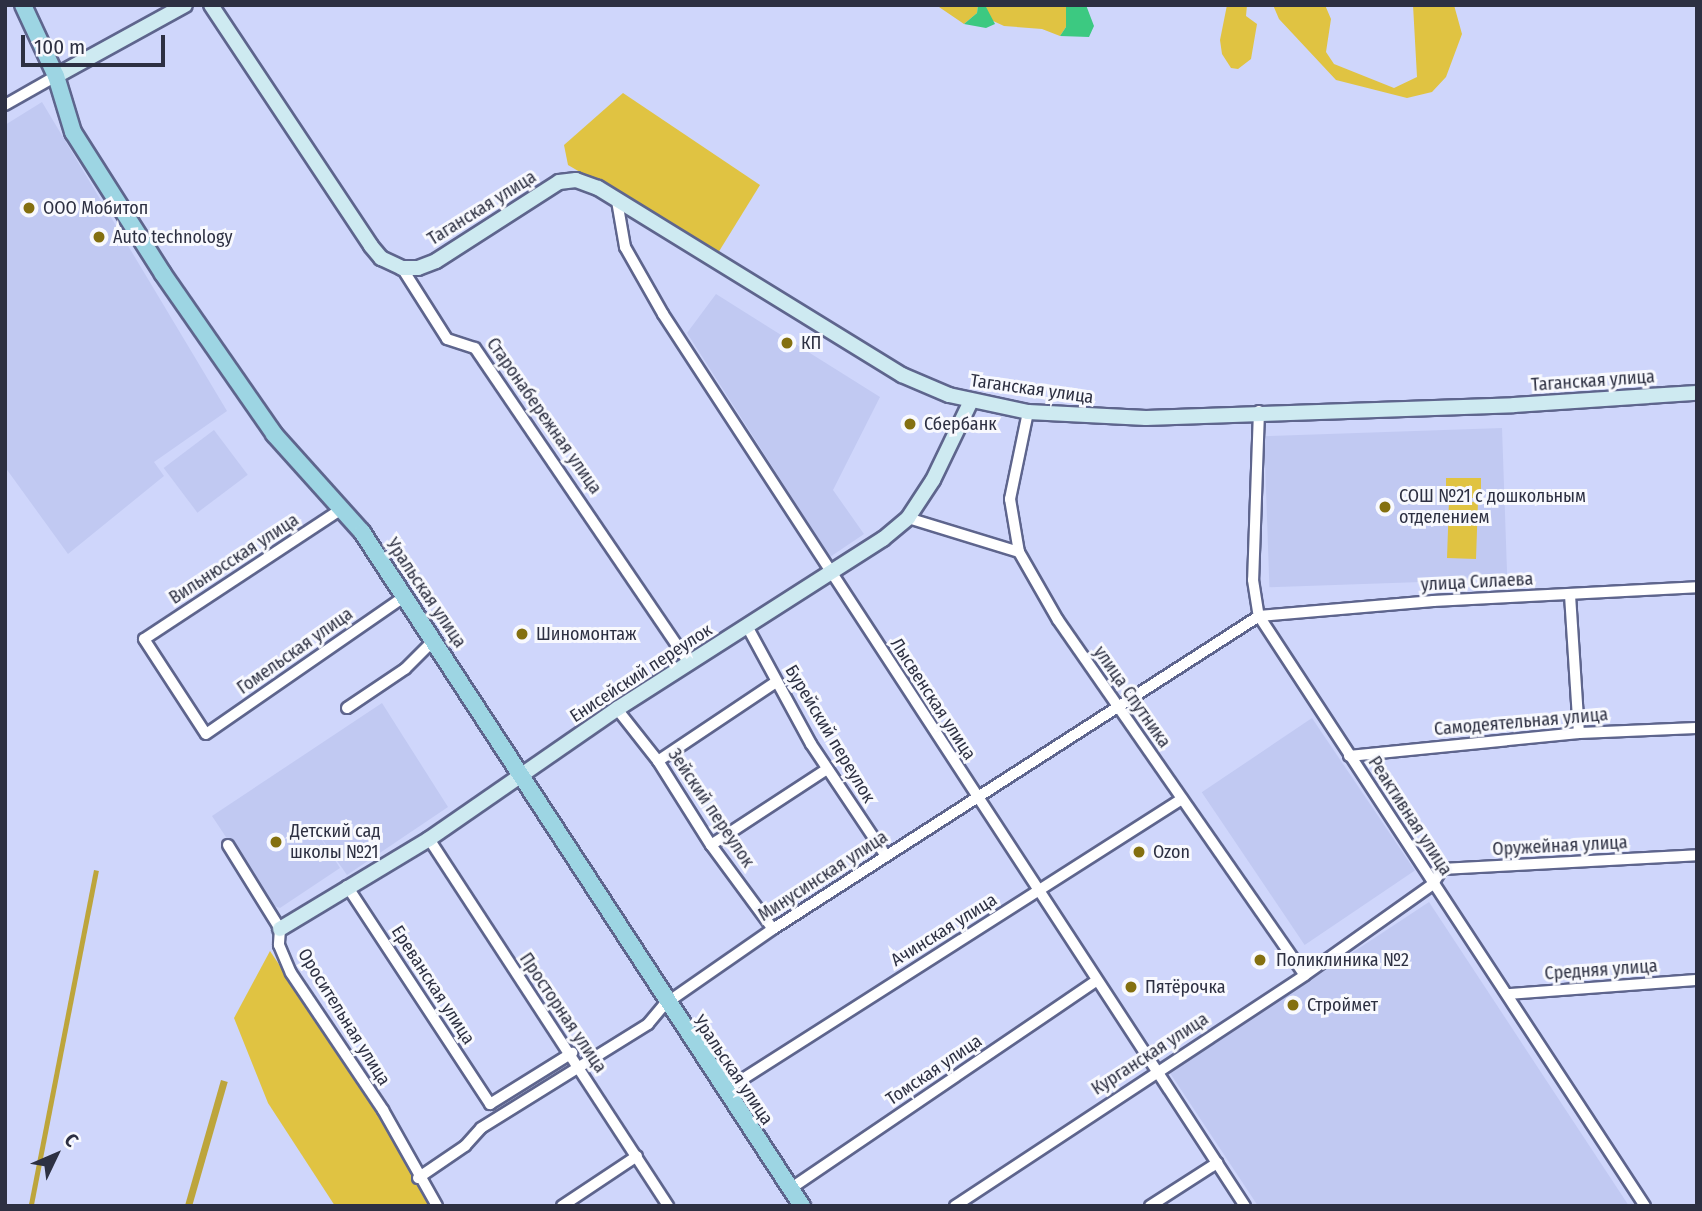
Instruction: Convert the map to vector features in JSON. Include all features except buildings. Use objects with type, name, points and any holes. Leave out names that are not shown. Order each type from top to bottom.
[{"type":"main road","name":"Уральская улица","points":[[23,5],[55,76],[73,132],[163,274],[274,434],[344,508],[405,596],[666,1004],[802,1206]]},
{"type":"main road","points":[[55,76],[185,5]]},
{"type":"main road","name":"Старонабережная улица","points":[[211,5],[371,246],[381,258],[402,268]]},
{"type":"main road","name":"Таганская улица","points":[[402,268],[418,268],[436,261],[559,183],[576,180],[617,201],[902,375],[971,401],[1028,412],[1093,418],[1527,405],[1697,393]]},
{"type":"main road","name":"Енисейский переулок","points":[[280,929],[347,886],[429,839],[617,709],[831,576],[908,518],[933,480],[971,401]]},
{"type":"street","points":[[5,104],[55,76]]},
{"type":"street","name":"Лысвенская улица","points":[[617,201],[632,263],[831,576],[976,796],[1042,889],[1097,980],[1245,1206]]},
{"type":"street","name":"Старонабережная улица","points":[[402,268],[447,340],[475,348],[690,664]]},
{"type":"street","name":"Реактивная улица","points":[[1259,411],[1253,580],[1259,616],[1646,1206]]},
{"type":"street","name":"улица Спутника","points":[[1028,412],[1010,499],[1019,552],[1058,620],[1118,709],[1305,975]]},
{"type":"street","name":"Вильнюсская улица","points":[[206,734],[144,639],[344,508]]},
{"type":"street","points":[[908,518],[1019,552]]},
{"type":"street","name":"улица Силаева","points":[[1259,616],[1697,587]]},
{"type":"street","points":[[1570,595],[1578,733]]},
{"type":"street","name":"Гомельская улица","points":[[206,734],[405,596]]},
{"type":"street","name":"Минусинская улица","points":[[418,1178],[465,1146],[481,1128],[648,1024],[666,1004],[773,929],[1259,616]]},
{"type":"street","name":"Бурейский переулок","points":[[748,628],[827,769],[886,856]]},
{"type":"street","points":[[346,708],[405,669],[434,639]]},
{"type":"street","points":[[658,761],[776,682]]},
{"type":"street","name":"Зейский переулок","points":[[617,709],[658,761],[711,845],[773,929]]},
{"type":"street","name":"Самодеятельная улица","points":[[1349,756],[1578,733],[1697,728]]},
{"type":"street","points":[[711,845],[827,769]]},
{"type":"street","name":"Ачинская улица","points":[[724,1091],[1182,799]]},
{"type":"street","name":"Просторная улица","points":[[429,839],[491,938],[572,1053],[668,1206]]},
{"type":"street","name":"Оросительная улица","points":[[228,845],[280,929],[279,945],[291,973],[393,1127],[418,1178],[437,1206]]},
{"type":"street","name":"Оружейная улица","points":[[1433,884],[1442,869],[1697,855]]},
{"type":"street","name":"Курганская улица","points":[[955,1206],[1156,1070],[1305,975],[1433,884]]},
{"type":"street","name":"Ереванская улица","points":[[347,886],[490,1104],[572,1053]]},
{"type":"street","name":"Томская улица","points":[[790,1189],[1097,980]]},
{"type":"street","name":"Средняя улица","points":[[1509,994],[1697,980]]},
{"type":"street","points":[[562,1206],[637,1156]]},
{"type":"street","points":[[1150,1206],[1217,1163]]},
{"type":"shaded area","points":[[925,5],[978,5],[977,13],[964,24],[939,7]]},
{"type":"shaded area","points":[[978,5],[985,5],[995,24],[986,28],[964,24],[977,13]]},
{"type":"shaded area","points":[[985,5],[1066,5],[1066,27],[1060,36],[1042,29],[1004,26],[991,20]]},
{"type":"shaded area","points":[[1066,5],[1086,5],[1094,26],[1089,37],[1060,36],[1066,27]]},
{"type":"shaded area","points":[[1227,5],[1247,5],[1246,16],[1257,24],[1251,59],[1238,69],[1231,68],[1222,54],[1220,40]]},
{"type":"shaded area","points":[[1273,5],[1325,5],[1331,19],[1326,52],[1334,64],[1394,88],[1417,77],[1413,5],[1454,5],[1462,34],[1446,77],[1432,92],[1407,98],[1336,80],[1279,19]]},
{"type":"shaded area","points":[[623,93],[760,185],[718,253],[568,165],[564,145]]},
{"type":"shaded area","points":[[42,102],[227,411],[154,462],[164,476],[68,554],[5,467],[5,125]]},
{"type":"shaded area","points":[[716,294],[880,397],[833,490],[864,534],[830,557],[687,333]]},
{"type":"shaded area","name":"СОШ №21 с дошкольным отделением","points":[[1502,428],[1507,579],[1269,587],[1264,436]]},
{"type":"shaded area","points":[[214,430],[248,475],[197,513],[164,468]]},
{"type":"shaded area","points":[[1446,478],[1481,478],[1481,498],[1446,498]]},
{"type":"shaded area","points":[[1449,501],[1478,502],[1476,559],[1447,558]]},
{"type":"shaded area","points":[[382,703],[448,807],[347,875],[313,826],[340,868],[280,908],[271,905],[212,816]]},
{"type":"shaded area","points":[[1312,718],[1415,871],[1305,945],[1202,792]]},
{"type":"shaded area","points":[[94,870],[99,871],[34,1206],[29,1206]]},
{"type":"shaded area","points":[[1429,902],[1629,1206],[1258,1206],[1170,1073]]},
{"type":"shaded area","points":[[270,951],[387,1126],[429,1206],[335,1206],[268,1103],[234,1018]]},
{"type":"shaded area","points":[[221,1080],[228,1082],[192,1206],[185,1204]]},
{"type":"place","name":"ООО Мобитоп","points":[[29,208]]},
{"type":"place","name":"Auto technology","points":[[99,237]]},
{"type":"place","name":"КП","points":[[787,343]]},
{"type":"place","name":"Сбербанк","points":[[910,424]]},
{"type":"place","name":"СОШ №21 с дошкольным отделением","points":[[1385,507]]},
{"type":"place","name":"Шиномонтаж","points":[[522,634]]},
{"type":"place","name":"Детский сад школы №21","points":[[276,842]]},
{"type":"place","name":"Ozon","points":[[1139,852]]},
{"type":"place","name":"Поликлиника №2","points":[[1260,960]]},
{"type":"place","name":"Пятёрочка","points":[[1131,987]]},
{"type":"place","name":"Строймет","points":[[1293,1005]]}]
